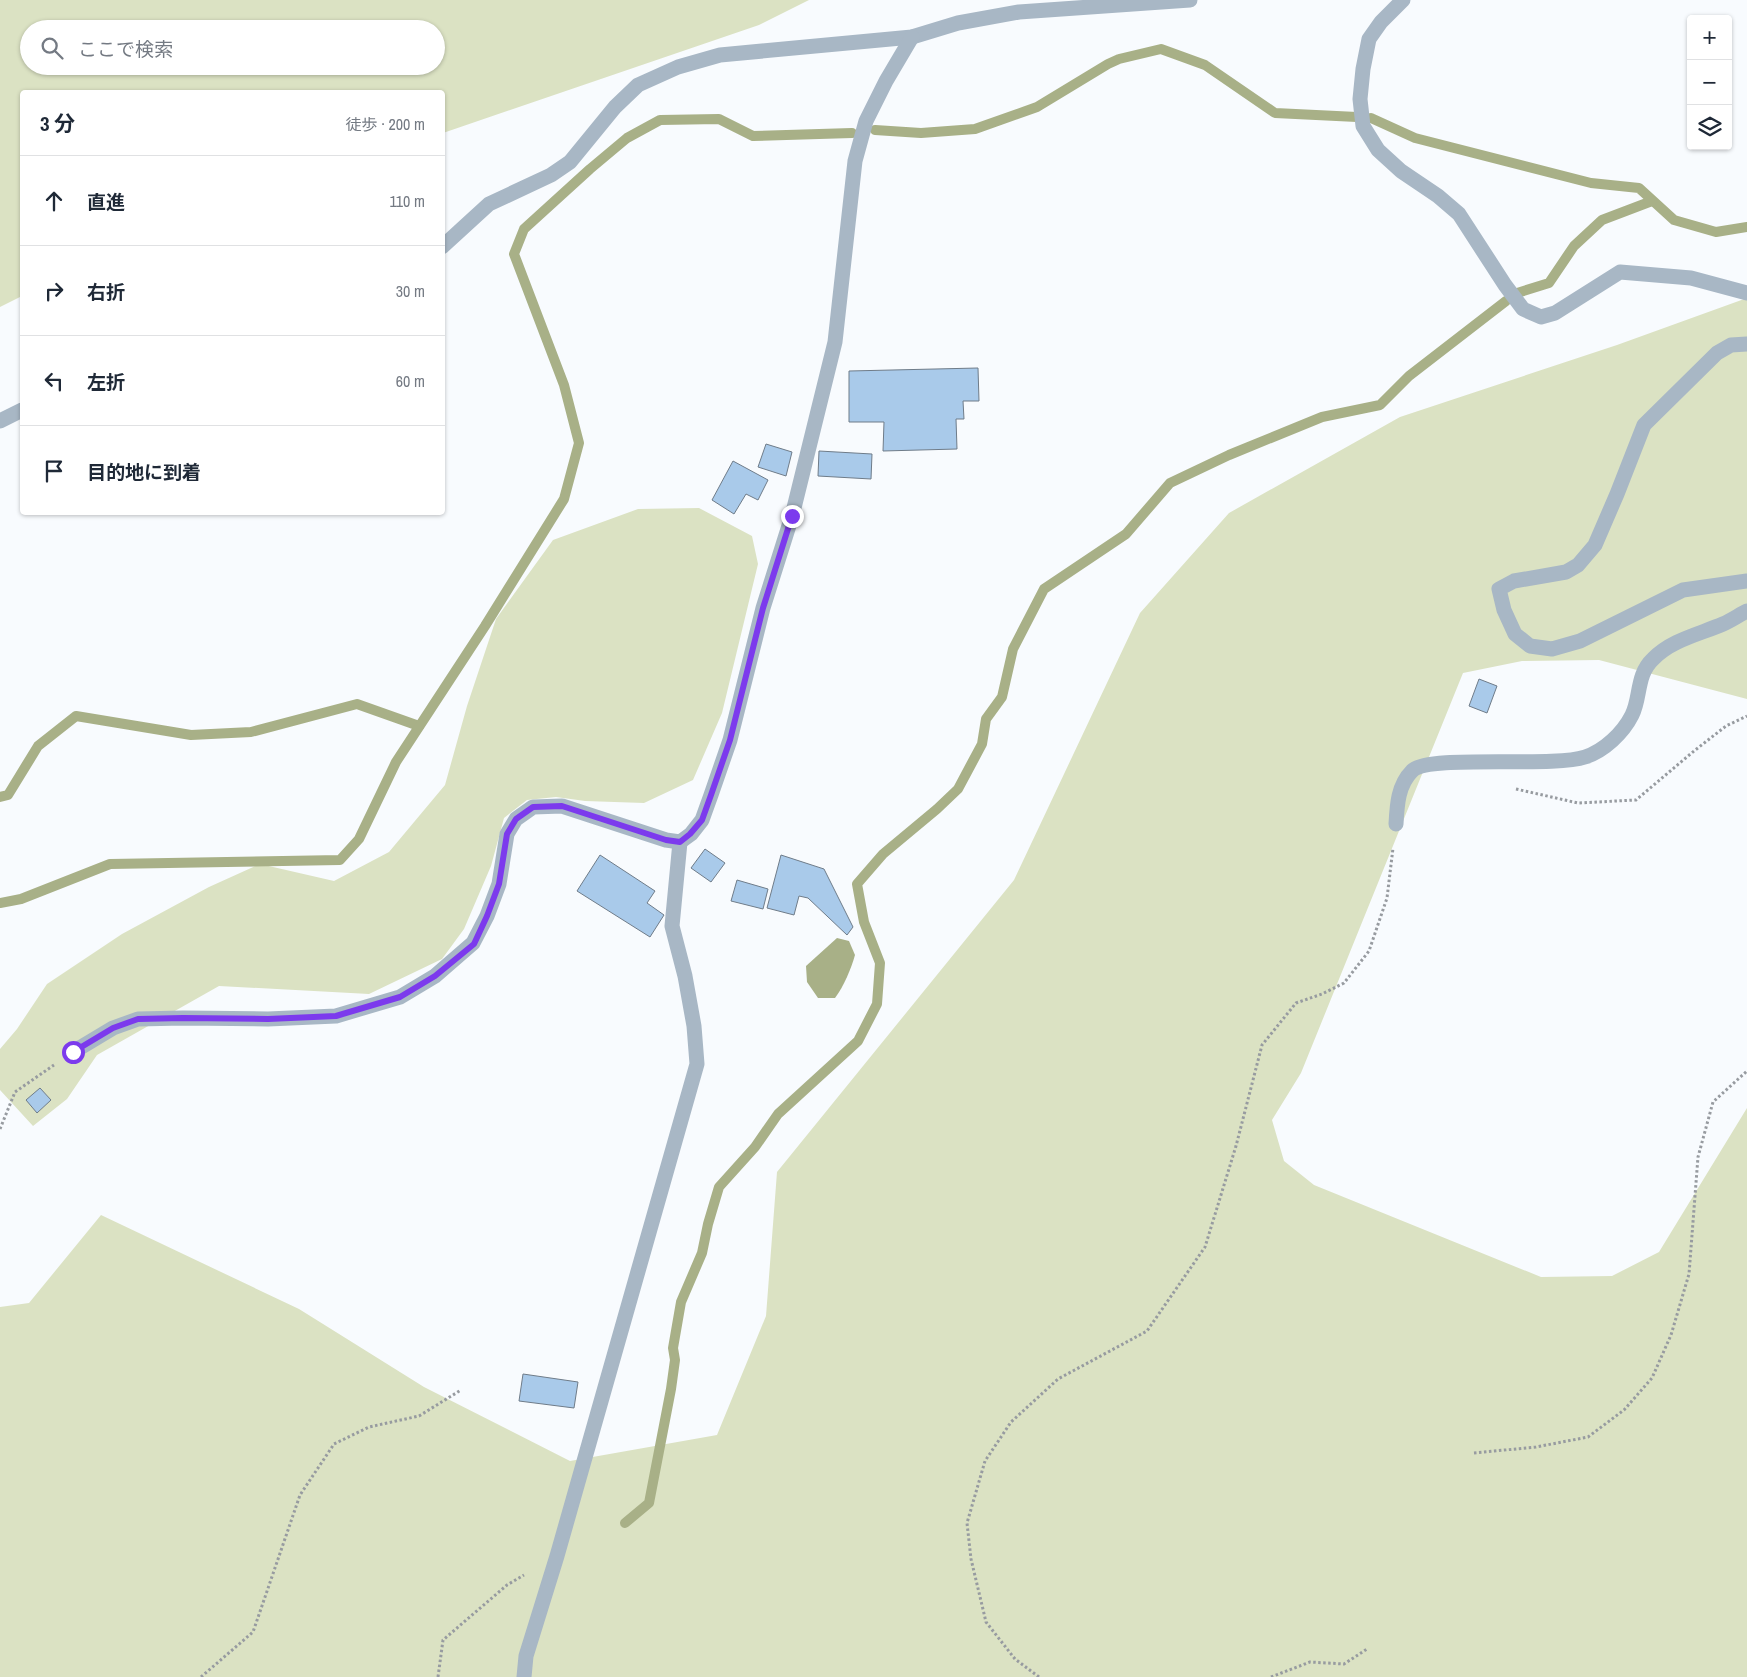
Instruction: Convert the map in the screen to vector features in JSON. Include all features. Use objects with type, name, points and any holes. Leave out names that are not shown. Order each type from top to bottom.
[{"type":"street","points":[[445,244],[489,204],[551,175],[570,162],[615,107],[638,85],[678,67],[720,55],[912,37],[958,23],[1020,12],[1190,0]]},
{"type":"street","points":[[1404,0],[1381,22],[1369,39],[1360,99],[1363,126],[1378,150],[1401,171],[1438,196],[1459,214],[1505,285],[1523,309],[1541,317],[1555,314],[1620,272],[1691,278],[1747,293]]},
{"type":"street","points":[[524,1677],[526,1656],[557,1556],[697,1064],[694,1026],[685,976],[672,926],[680,842],[702,820],[730,740],[763,608],[792,516],[835,342],[856,161],[866,121],[886,81],[912,37]]},
{"type":"street","points":[[1747,344],[1732,345],[1717,353],[1644,425],[1595,545],[1578,565],[1566,572],[1514,581],[1499,589],[1504,610],[1515,634],[1530,646],[1552,649],[1580,641],[1683,590],[1747,581]]},
{"type":"street","points":[[0,421],[20,411]]},
{"type":"street","points":[[1396,824],[1398,799],[1403,783],[1413,769],[1434,763],[1561,762],[1586,757],[1611,743],[1632,715],[1641,677],[1651,660],[1665,648],[1726,623],[1747,611]]},
{"type":"street","points":[[73,1052],[113,1028],[138,1019],[268,1019],[336,1016],[400,997],[435,976],[474,944],[499,884],[507,834],[516,819],[533,807],[562,806],[666,840],[680,842]]},
{"type":"path","points":[[1513,789],[1578,803],[1636,800],[1726,726],[1747,716]]},
{"type":"path","points":[[1039,1677],[1015,1659],[986,1622],[971,1559],[967,1522],[985,1460],[1011,1422],[1058,1380],[1147,1331],[1205,1248],[1236,1146],[1262,1045],[1296,1003],[1322,994],[1344,983],[1369,951],[1387,898],[1396,824]]},
{"type":"path","points":[[0,1129],[15,1092],[73,1052]]},
{"type":"path","points":[[1474,1453],[1536,1447],[1588,1437],[1624,1410],[1652,1378],[1671,1335],[1689,1274],[1698,1156],[1713,1102],[1747,1071]]},
{"type":"path","points":[[201,1677],[252,1632],[300,1495],[334,1444],[369,1427],[419,1416],[461,1390]]},
{"type":"path","points":[[438,1677],[443,1640],[507,1585],[557,1556]]},
{"type":"path","points":[[1271,1677],[1310,1662],[1344,1664],[1367,1649]]},
{"type":"shaded area","points":[[0,0],[809,0],[759,25],[445,132],[445,90],[20,90],[20,297],[0,307]]},
{"type":"shaded area","points":[[1747,298],[1747,699],[1599,660],[1522,661],[1463,673],[1301,1073],[1272,1120],[1284,1161],[1314,1185],[1541,1277],[1612,1276],[1659,1252],[1747,1108],[1747,1677],[0,1677],[0,1307],[29,1303],[101,1215],[299,1309],[424,1387],[570,1461],[717,1435],[766,1316],[777,1172],[1014,880],[1140,613],[1229,513],[1400,417],[1617,345]]},
{"type":"shaded area","points":[[699,508],[752,536],[758,564],[722,713],[693,780],[644,803],[585,801],[556,797],[527,800],[504,818],[491,866],[464,929],[442,959],[369,994],[219,986],[97,1055],[67,1099],[33,1126],[0,1090],[0,1049],[17,1029],[47,984],[122,934],[209,887],[260,864],[334,881],[389,852],[445,785],[467,706],[496,619],[553,540],[638,509]]},
{"type":"shaded area","points":[[837,938],[849,941],[855,955],[844,983],[835,998],[818,998],[807,982],[806,966]]},
{"type":"building","points":[[978,368],[979,401],[963,401],[964,419],[956,419],[957,449],[883,451],[884,422],[849,422],[849,371]]},
{"type":"building","points":[[766,444],[792,452],[786,476],[758,467]]},
{"type":"building","points":[[819,451],[872,454],[871,479],[818,476]]},
{"type":"building","points":[[733,461],[768,480],[758,500],[746,494],[734,514],[712,500]]},
{"type":"building","points":[[1479,679],[1497,686],[1487,713],[1469,706]]},
{"type":"building","points":[[705,849],[725,863],[711,882],[691,868]]},
{"type":"building","points":[[600,855],[655,891],[647,903],[664,915],[650,937],[577,891]]},
{"type":"building","points":[[781,855],[824,869],[853,927],[847,935],[808,898],[799,896],[794,915],[767,908]]},
{"type":"building","points":[[737,880],[768,889],[763,909],[731,901]]},
{"type":"building","points":[[40,1088],[51,1100],[37,1113],[26,1100]]},
{"type":"building","points":[[523,1374],[578,1382],[574,1408],[519,1401]]},
{"type":"waterway","points":[[875,130],[921,133],[975,129],[1037,107],[1119,59],[1161,49],[1205,65],[1275,113],[1357,117]]},
{"type":"waterway","points":[[1371,118],[1415,138],[1591,183],[1639,188],[1674,220],[1716,232],[1747,227]]},
{"type":"waterway","points":[[0,903],[21,899],[110,864],[340,860],[359,839],[396,762],[485,626],[564,499],[579,443],[564,385],[514,254],[524,229],[627,138],[660,120],[719,119],[753,136],[852,133]]},
{"type":"waterway","points":[[1514,294],[1549,283],[1574,246],[1602,220],[1652,201]]},
{"type":"waterway","points":[[625,1523],[649,1503],[671,1389],[675,1360],[673,1348],[681,1302],[702,1253],[719,1187],[755,1147],[778,1114],[858,1041],[877,1004],[880,963],[864,922],[857,884],[883,854],[958,789],[982,744],[986,719],[1002,697],[1013,649],[1044,589],[1126,534],[1170,483],[1229,455],[1322,417],[1380,405],[1409,376],[1506,301]]},
{"type":"waterway","points":[[0,797],[8,795],[38,746],[76,716],[191,735],[251,732],[357,704],[419,726]]},
{"type":"route","points":[[73,1052],[113,1028],[138,1019],[268,1019],[336,1016],[400,997],[435,976],[474,944],[499,884],[507,834],[516,819],[533,807],[562,806],[666,840],[680,842],[702,820],[730,740],[763,608],[792,516]]}]
